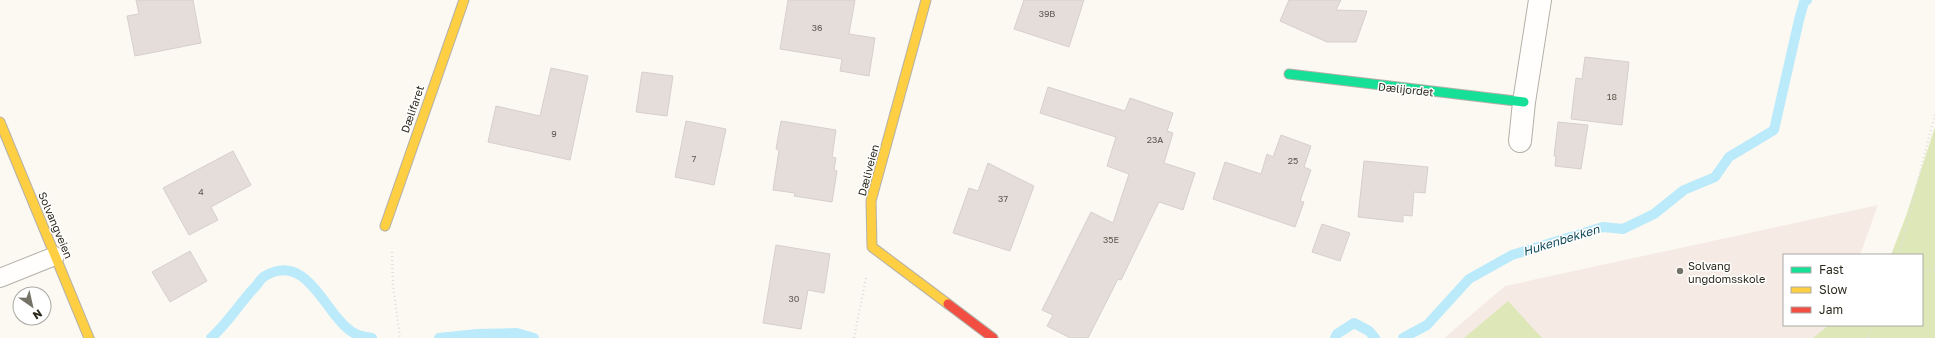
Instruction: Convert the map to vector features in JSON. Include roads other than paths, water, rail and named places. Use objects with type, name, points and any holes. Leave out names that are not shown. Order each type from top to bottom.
[{"type":"street","name":"Dælifaret","points":[[385,226],[464,0]]},
{"type":"street","name":"Dæliveien","points":[[926,0],[871,201],[872,247],[993,338]]},
{"type":"street","points":[[1520,141],[1524,102],[1540,0]]},
{"type":"street","name":"Dælijordet","points":[[1289,74],[1524,102]]},
{"type":"street","name":"Solvangveien","points":[[0,122],[90,338]]},
{"type":"lane","points":[[0,278],[55,256]]},
{"type":"waterway","name":"Hukenbekken","points":[[1403,338],[1427,325],[1469,279],[1512,255],[1603,227],[1623,229],[1654,214],[1684,190],[1715,177],[1729,157],[1774,130],[1799,20],[1804,2],[1807,0]]},
{"type":"waterway","name":"Hukenbekken","points":[[211,338],[223,326],[262,278],[280,270],[293,272],[305,279],[344,325],[356,334],[372,338]]},
{"type":"waterway","name":"Hukenbekken","points":[[1335,338],[1337,334],[1354,323],[1369,331],[1375,338]]},
{"type":"waterway","name":"Hukenbekken","points":[[439,338],[477,334],[517,333],[534,338]]},
{"type":"place","name":"Solvang ungdomsskole","points":[[1680,271]]}]
